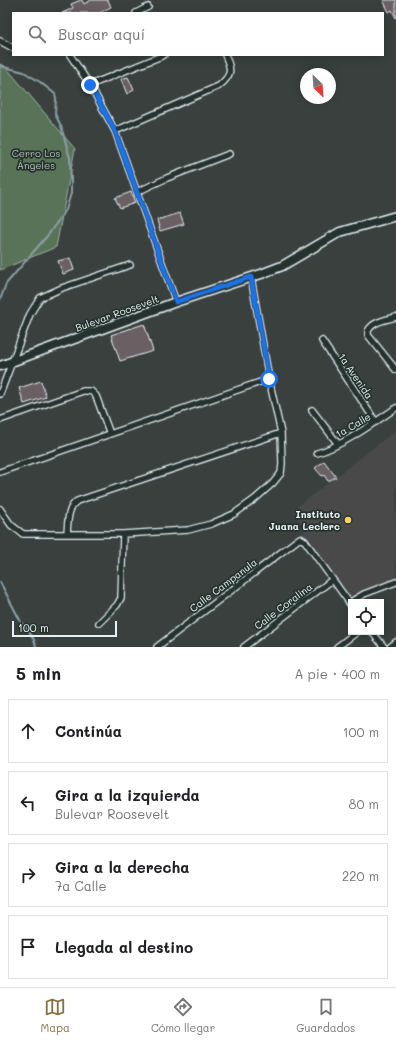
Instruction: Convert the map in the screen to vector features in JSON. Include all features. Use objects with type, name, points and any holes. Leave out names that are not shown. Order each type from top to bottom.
[{"type":"main road","name":"Bulevar Roosevelt","points":[[0,366],[176,302],[282,266],[340,232],[396,216]]},
{"type":"street","points":[[138,12],[148,8]]},
{"type":"street","points":[[0,41],[12,47]]},
{"type":"street","points":[[71,56],[90,85],[115,131],[176,302]]},
{"type":"street","points":[[90,85],[162,56]]},
{"type":"street","points":[[115,131],[219,86],[230,74],[230,66],[225,56]]},
{"type":"street","points":[[136,192],[167,178],[229,154]]},
{"type":"street","points":[[0,394],[30,314],[40,298],[62,288],[130,265]]},
{"type":"street","points":[[0,509],[11,525],[23,534],[123,534],[188,530],[211,524],[234,514],[255,500],[281,473],[282,464],[281,433],[269,379],[251,277]]},
{"type":"street","points":[[396,316],[377,322],[371,326],[368,331],[368,335],[396,370]]},
{"type":"street","name":"1a Avenida","points":[[322,341],[376,422]]},
{"type":"street","points":[[390,362],[396,358]]},
{"type":"street","points":[[0,472],[269,379]]},
{"type":"street","points":[[0,420],[83,391],[91,391],[96,396],[110,434]]},
{"type":"street","name":"1a Calle","points":[[317,453],[338,444],[376,422],[396,408]]},
{"type":"street","points":[[312,410],[338,444]]},
{"type":"street","points":[[67,534],[70,509],[72,504],[77,501],[281,433]]},
{"type":"street","points":[[99,623],[117,605],[121,598],[123,534]]},
{"type":"street","name":"Calle Campanula","points":[[156,647],[300,538],[305,541],[332,580]]},
{"type":"street","points":[[332,580],[348,601]]},
{"type":"street","name":"Calle Coralina","points":[[244,647],[332,580]]},
{"type":"street","points":[[357,599],[364,594],[396,582]]},
{"type":"street","points":[[337,647],[353,635]]},
{"type":"street","points":[[374,635],[384,647]]},
{"type":"street","points":[[390,647],[396,642]]},
{"type":"shaded area","name":"Instituto Juana Leclerc","points":[[396,430],[396,585],[359,599],[348,599],[348,602],[300,538],[305,530],[293,510]]},
{"type":"green space","name":"Cerro Los Ángeles","points":[[0,64],[5,66],[75,149],[56,247],[0,270]]},
{"type":"building","points":[[81,0],[84,4],[91,0],[108,0],[111,7],[101,12],[64,12],[73,8],[71,4]]},
{"type":"building","points":[[383,0],[396,0],[396,18],[392,10],[389,12]]},
{"type":"building","points":[[128,77],[134,90],[127,94],[121,79]]},
{"type":"building","points":[[131,192],[135,203],[120,208],[115,198]]},
{"type":"building","points":[[180,213],[184,224],[160,231],[157,220]]},
{"type":"building","points":[[70,258],[74,270],[63,274],[58,261]]},
{"type":"building","points":[[144,324],[153,351],[120,361],[111,335]]},
{"type":"building","points":[[41,381],[46,397],[24,404],[19,388]]},
{"type":"building","points":[[324,461],[336,477],[328,481],[324,475],[322,476],[315,468]]},
{"type":"waterway","points":[[0,66],[24,72],[55,94],[55,114],[61,126],[70,158],[71,179],[71,193],[66,210],[47,236],[6,284],[0,300]]},
{"type":"waterway","points":[[0,582],[22,624],[28,629],[36,647]]},
{"type":"place","name":"Instituto Juana Leclerc","points":[[348,520]]},
{"type":"route","points":[[90,85],[115,131],[176,302],[251,277],[269,379]]}]
